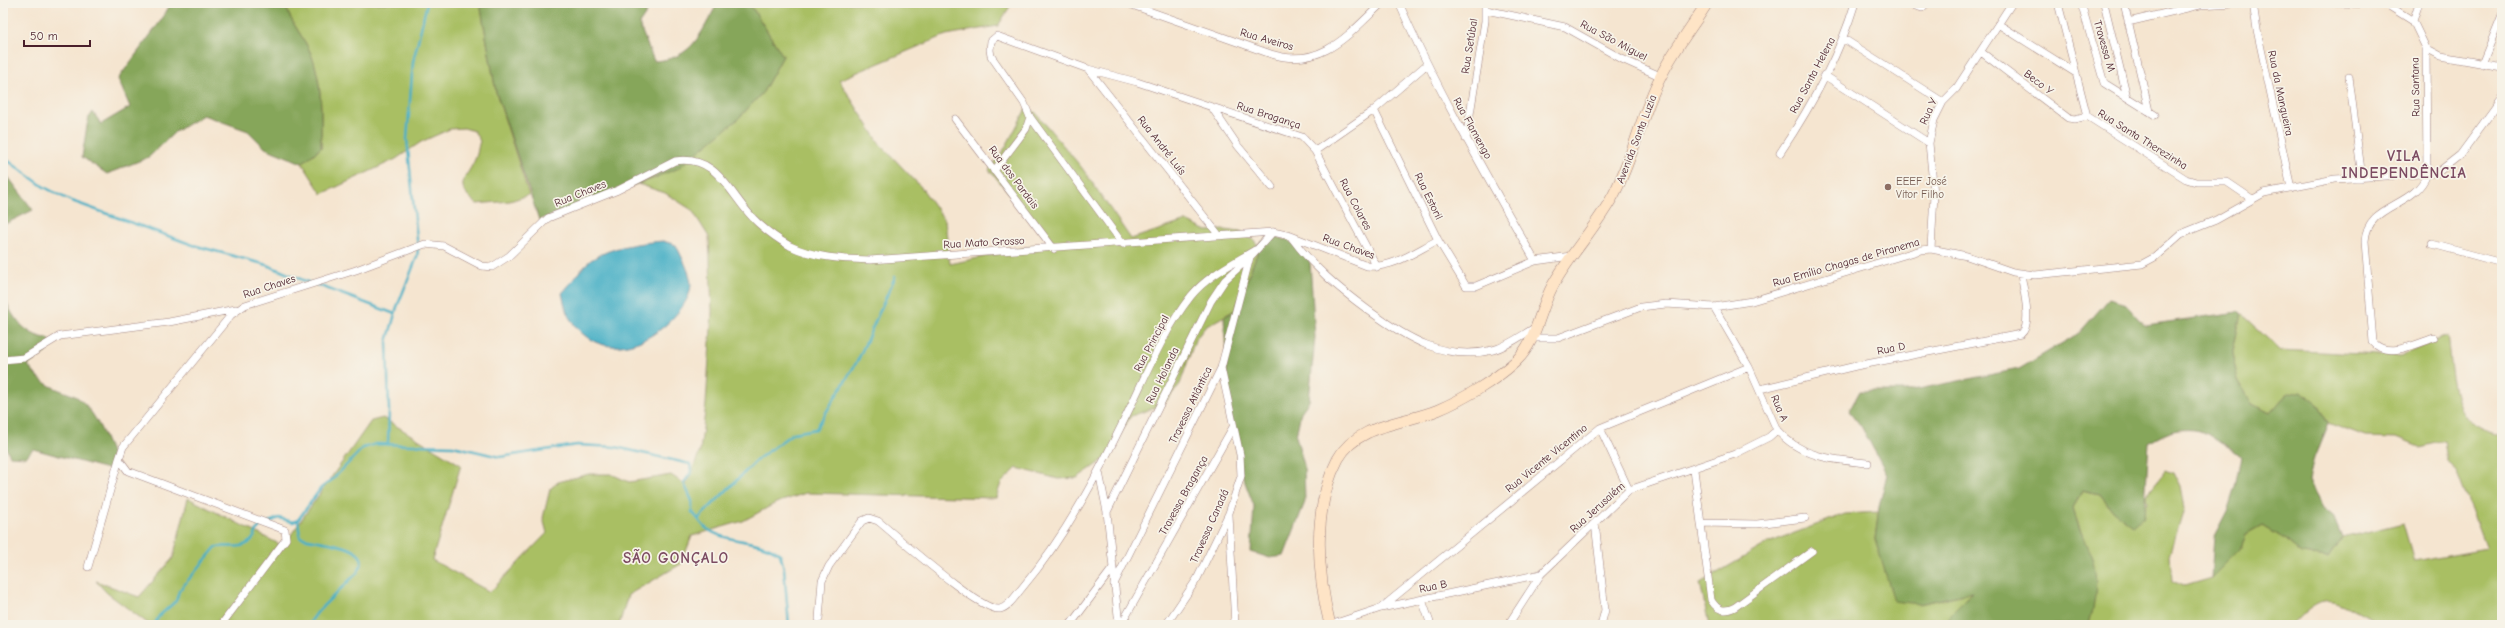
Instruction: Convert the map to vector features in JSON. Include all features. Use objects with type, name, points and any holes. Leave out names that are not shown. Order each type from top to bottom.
[{"type":"street","name":"Rua Aveiros","points":[[1132,5],[1271,54],[1293,59],[1311,57],[1334,46],[1382,3]]},
{"type":"street","name":"Rua Flamengo","points":[[1398,3],[1426,65],[1466,140],[1535,261]]},
{"type":"street","name":"Avenida Santa Luzia","points":[[1330,625],[1321,578],[1321,525],[1331,477],[1342,453],[1353,441],[1372,429],[1425,415],[1465,396],[1514,363],[1524,353],[1534,332],[1545,300],[1571,256],[1592,231],[1616,192],[1627,168],[1660,76],[1707,3]]},
{"type":"street","name":"Rua Santa Helena","points":[[1780,153],[1844,39],[1855,3]]},
{"type":"street","points":[[1905,3],[1922,8],[1927,3]]},
{"type":"street","name":"Rua Y","points":[[1931,249],[1934,194],[1929,143],[1934,120],[1943,102],[1956,89],[2012,3]]},
{"type":"street","name":"Rua Santa Therezinha","points":[[2058,3],[2086,116],[2186,178],[2196,182],[2227,182],[2252,199]]},
{"type":"street","name":"Travessa M","points":[[2081,3],[2104,83],[2152,113],[2128,22]]},
{"type":"street","points":[[2104,3],[2127,97]]},
{"type":"street","points":[[2124,3],[2128,22],[2200,6],[2233,3]]},
{"type":"street","name":"Rua da Mangueira","points":[[2253,3],[2257,30],[2291,188]]},
{"type":"street","points":[[2334,3],[2386,4],[2413,21],[2419,3]]},
{"type":"street","name":"Rua São Miguel","points":[[1486,6],[1565,27],[1622,59],[1660,76]]},
{"type":"street","name":"Rua Setúbal","points":[[1466,140],[1486,6]]},
{"type":"street","points":[[2482,64],[2502,15]]},
{"type":"street","name":"Rua Santana","points":[[2413,21],[2426,48],[2426,174]]},
{"type":"street","points":[[1998,24],[2076,73]]},
{"type":"street","name":"Rua Bragança","points":[[1030,118],[1024,103],[994,62],[990,50],[994,38],[1002,37],[1088,69],[1138,82],[1213,109],[1293,134],[1308,141],[1315,151]]},
{"type":"street","points":[[1844,39],[1943,102]]},
{"type":"street","points":[[2426,48],[2441,56],[2502,67]]},
{"type":"street","name":"Beco Y","points":[[1981,52],[2068,118],[2075,119],[2086,116]]},
{"type":"street","points":[[1315,151],[1374,110],[1426,65]]},
{"type":"street","name":"Rua André Luís","points":[[1088,69],[1218,234]]},
{"type":"street","points":[[1824,75],[1929,143]]},
{"type":"street","points":[[2349,77],[2362,178]]},
{"type":"street","name":"Rua Emílio Chagas de Piranema","points":[[1534,332],[1550,338],[1584,330],[1641,307],[1666,304],[1714,307],[1752,301],[1890,259],[1931,249],[1967,256],[2021,274],[2035,275],[2142,264],[2155,257],[2181,234],[2216,220],[2264,193],[2336,180],[2437,173],[2460,155],[2502,98]]},
{"type":"street","points":[[1213,109],[1238,146],[1272,187]]},
{"type":"street","name":"Rua Estoril","points":[[1374,110],[1438,240],[1463,283],[1469,287],[1476,286],[1535,261]]},
{"type":"street","points":[[994,171],[1026,129],[1030,118]]},
{"type":"street","points":[[1030,118],[1123,244]]},
{"type":"street","name":"Rua dos Pardais","points":[[955,119],[1054,249]]},
{"type":"street","name":"Rua Colares","points":[[1315,151],[1377,267]]},
{"type":"street","name":"Rua Chaves","points":[[88,567],[123,447],[236,309],[425,244],[444,246],[482,266],[492,267],[509,256],[548,218],[618,190],[675,161],[686,160],[706,165],[725,183]]},
{"type":"street","points":[[2426,174],[2421,185],[2410,196],[2371,220],[2366,230],[2365,241],[2373,342],[2380,349],[2391,350],[2434,338]]},
{"type":"street","name":"Rua Mato Grosso","points":[[725,183],[757,223],[773,235],[789,246],[827,257],[870,260],[1123,244],[1218,234],[1273,232]]},
{"type":"street","name":"Rua Chaves","points":[[1273,232],[1291,236],[1367,266],[1377,267],[1388,265],[1438,240]]},
{"type":"street","name":"Travessa Atlântica","points":[[1114,584],[1221,368],[1250,257],[1273,232]]},
{"type":"street","points":[[1291,236],[1310,261],[1336,286],[1390,326],[1424,345],[1455,352],[1493,350],[1534,332]]},
{"type":"street","points":[[2432,244],[2502,263],[2502,266]]},
{"type":"street","name":"Rua Principal","points":[[819,619],[822,581],[829,566],[866,518],[878,521],[968,595],[984,604],[1000,609],[1006,606],[1030,579],[1071,518],[1099,472],[1155,355],[1184,306],[1204,284],[1255,250]]},
{"type":"street","points":[[1535,261],[1571,256]]},
{"type":"street","name":"Rua Holanda","points":[[1107,512],[1211,301],[1237,268],[1250,257]]},
{"type":"street","name":"Rua D","points":[[1760,389],[1856,366],[2021,334],[2026,329],[2027,320],[2021,274]]},
{"type":"street","name":"Rua A","points":[[1714,307],[1760,389],[1777,430],[1793,446],[1804,452],[1844,461],[1868,463]]},
{"type":"street","points":[[3,360],[24,358],[60,336],[169,322],[236,309]]},
{"type":"street","points":[[1221,368],[1233,427]]},
{"type":"street","name":"Rua Vicente Vicentino","points":[[1381,608],[1600,428],[1749,368]]},
{"type":"street","name":"Travessa Canadá","points":[[1166,625],[1197,579],[1229,513],[1238,490],[1242,466],[1233,427]]},
{"type":"street","name":"Travessa Bragança","points":[[1120,625],[1233,427]]},
{"type":"street","points":[[1600,428],[1629,490]]},
{"type":"street","name":"Rua Jerusalém","points":[[1508,625],[1541,574],[1629,490],[1694,470],[1740,452],[1777,430]]},
{"type":"street","points":[[119,458],[128,471],[285,530],[286,539],[221,625]]},
{"type":"street","points":[[1694,470],[1711,600],[1715,606],[1725,611],[1735,607],[1812,551]]},
{"type":"street","points":[[1099,472],[1107,512],[1112,569],[1120,625]]},
{"type":"street","points":[[1229,513],[1235,625]]},
{"type":"street","points":[[1702,523],[1758,524],[1805,518]]},
{"type":"street","points":[[1596,523],[1605,610],[1601,625]]},
{"type":"street","points":[[1070,625],[1112,569]]},
{"type":"street","name":"Rua B","points":[[1330,625],[1381,608],[1541,574]]},
{"type":"street","points":[[1422,600],[1431,625]]},
{"type":"green space","points":[[171,3],[285,3],[290,16],[311,54],[318,77],[321,113],[321,148],[302,163],[265,148],[248,131],[203,115],[175,132],[149,157],[107,174],[82,157],[88,119],[93,112],[101,124],[130,107],[118,79],[162,19]]},
{"type":"green space","points":[[285,3],[480,3],[496,92],[529,195],[510,201],[477,204],[469,197],[463,186],[463,181],[476,157],[480,141],[474,131],[464,128],[450,129],[421,142],[396,159],[322,194],[302,163],[321,148],[321,112],[318,77],[311,54],[305,41],[293,23]]},
{"type":"green space","points":[[480,3],[653,3],[639,24],[654,61],[667,59],[687,50],[700,34],[718,3],[746,3],[753,9],[783,56],[763,92],[738,119],[677,169],[539,220],[496,92]]},
{"type":"green space","points":[[746,3],[1012,3],[998,26],[946,35],[839,80],[880,144],[921,187],[945,221],[950,264],[1053,242],[989,170],[1005,148],[1027,107],[1036,113],[1082,168],[1131,239],[1186,221],[1207,231],[1225,230],[1240,232],[1254,240],[1259,249],[1235,310],[1205,327],[1195,340],[1180,384],[1163,405],[1131,416],[1106,458],[1077,478],[1058,479],[1017,468],[1001,483],[996,498],[806,493],[776,503],[743,521],[692,536],[681,564],[628,595],[619,625],[150,625],[107,593],[96,581],[139,597],[173,558],[188,498],[283,546],[371,421],[383,418],[461,465],[432,560],[490,592],[547,533],[543,518],[550,489],[558,482],[589,474],[611,474],[629,482],[671,475],[686,485],[700,451],[706,404],[712,312],[709,237],[692,210],[665,193],[638,184],[656,178],[738,119],[763,92],[783,56],[753,9]]},
{"type":"green space","points":[[3,170],[33,210],[3,225]]},
{"type":"green space","points":[[1271,236],[1288,240],[1300,249],[1310,262],[1315,337],[1309,401],[1301,412],[1296,436],[1304,465],[1305,502],[1284,556],[1270,558],[1251,552],[1254,506],[1238,464],[1235,434],[1229,417],[1224,317],[1235,310],[1259,249],[1257,245]]},
{"type":"green space","points":[[3,254],[5,297],[12,314],[24,328],[40,337],[48,338],[52,343],[45,353],[28,365],[43,381],[78,398],[88,408],[100,427],[110,450],[112,457],[111,470],[33,449],[26,457],[10,456],[3,442]]},
{"type":"green space","points":[[2109,299],[2126,304],[2145,325],[2238,312],[2241,314],[2232,355],[2238,380],[2252,404],[2270,413],[2286,395],[2301,391],[2318,403],[2328,423],[2314,457],[2309,481],[2323,508],[2333,516],[2342,538],[2329,557],[2302,554],[2287,541],[2262,526],[2246,535],[2240,549],[2211,578],[2214,537],[2227,512],[2235,487],[2241,456],[2208,434],[2186,430],[2174,431],[2162,435],[2149,443],[2144,517],[2133,526],[2113,511],[2100,494],[2082,490],[2073,509],[2094,566],[2096,583],[2093,609],[2089,625],[1948,625],[1948,617],[1973,592],[1919,604],[1894,601],[1875,539],[1879,507],[1887,474],[1861,426],[1849,411],[1860,391],[1908,391],[2019,369],[2079,333]]},
{"type":"green space","points":[[2241,314],[2280,350],[2400,356],[2447,336],[2453,384],[2461,407],[2467,417],[2476,426],[2485,431],[2502,436],[2502,625],[2376,625],[2373,620],[2339,603],[2322,601],[2313,605],[2292,625],[2089,625],[2095,592],[2094,578],[2092,566],[2073,509],[2082,490],[2100,494],[2113,511],[2147,504],[2146,495],[2166,470],[2173,473],[2180,487],[2184,508],[2170,555],[2172,581],[2184,586],[2211,578],[2240,549],[2246,535],[2262,526],[2287,541],[2302,554],[2329,557],[2342,538],[2403,523],[2414,561],[2486,548],[2457,473],[2447,461],[2444,441],[2419,447],[2397,438],[2365,437],[2328,423],[2318,403],[2286,395],[2270,413],[2252,404],[2238,380],[2232,355]]},
{"type":"green space","points":[[1879,512],[1875,539],[1919,604],[1974,592],[1948,617],[1948,625],[1709,625],[1700,583],[1768,543],[1845,514]]},
{"type":"water","points":[[663,241],[676,245],[691,280],[689,295],[682,308],[672,319],[660,330],[647,338],[633,344],[619,346],[605,345],[592,340],[580,331],[569,317],[562,293],[583,267],[599,255],[617,248]]},
{"type":"waterway","points":[[388,445],[389,410],[387,342],[397,307],[417,257],[418,249],[407,139],[413,62],[427,3]]},
{"type":"waterway","points":[[3,157],[44,187],[69,200],[193,245],[267,265],[310,283]]},
{"type":"waterway","points":[[699,518],[758,459],[793,433],[816,429],[858,360],[895,277]]},
{"type":"waterway","points":[[315,284],[395,314]]},
{"type":"waterway","points":[[269,522],[279,518],[293,522],[298,520],[321,488],[333,479],[363,448],[376,444],[453,446],[500,457],[577,445],[616,447],[690,464],[691,472],[684,483],[692,501],[692,512],[704,527],[723,537],[762,545],[780,554],[784,569],[789,625]]},
{"type":"waterway","points":[[298,520],[300,537],[343,546],[360,556],[361,564],[356,574],[319,610],[308,625]]},
{"type":"waterway","points":[[154,625],[159,616],[176,601],[179,591],[216,547],[247,544],[253,539],[259,527],[264,524]]},
{"type":"place","name":"EEEF José Vitor Filho","points":[[1888,187]]},
{"type":"district","name":"VILA INDEPENDÊNCIA","points":[[2404,164]]},
{"type":"district","name":"SÃO GONÇALO","points":[[676,558]]}]
